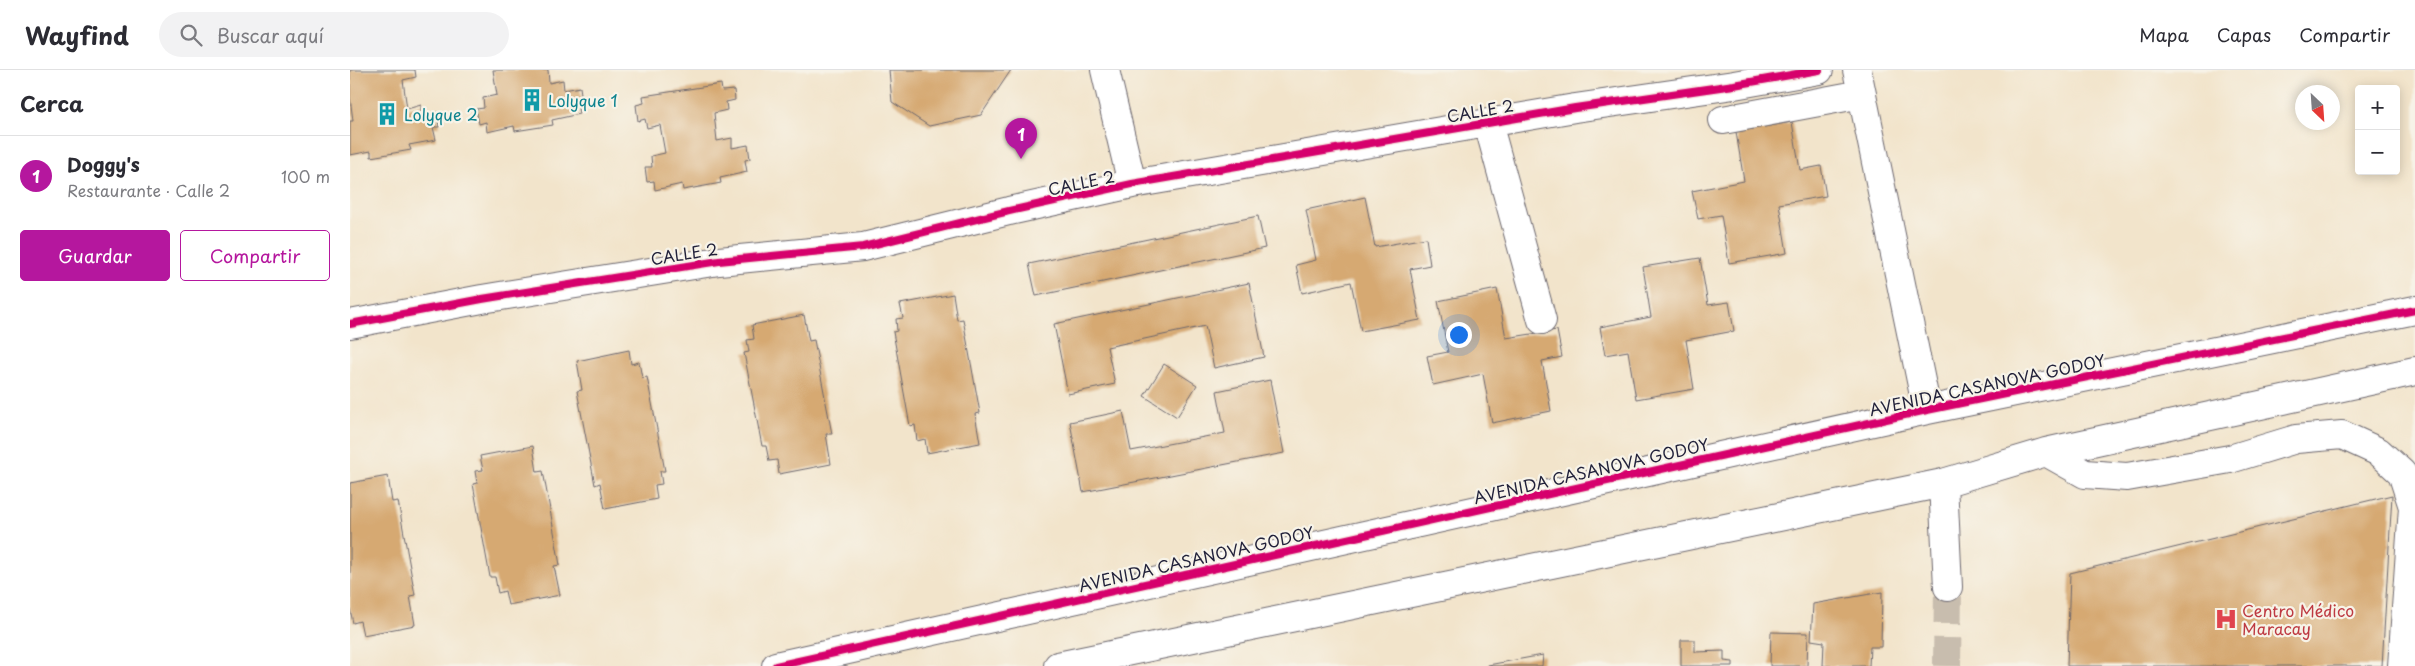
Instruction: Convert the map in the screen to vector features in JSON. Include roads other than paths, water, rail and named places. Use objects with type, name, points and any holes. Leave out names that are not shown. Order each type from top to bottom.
[{"type":"street","points":[[1105,70],[1132,184]]},
{"type":"street","name":"CALLE 2","points":[[350,324],[445,306],[709,262],[863,247],[1009,211],[1132,184],[1488,123],[1819,70]]},
{"type":"street","points":[[1723,120],[1859,82],[1928,410]]},
{"type":"street","points":[[1488,123],[1542,320]]},
{"type":"street","name":"AVENIDA CASANOVA GODOY","points":[[776,666],[1928,410],[2415,310]]},
{"type":"street","points":[[1058,666],[1943,483],[2046,452],[2415,371]]},
{"type":"street","points":[[2046,452],[2085,474],[2127,477],[2230,459],[2296,439],[2342,435],[2380,452],[2402,473],[2413,507],[2402,666]]},
{"type":"street","points":[[1943,483],[1948,587]]},
{"type":"tunnel","points":[[1947,666],[1948,587]]},
{"type":"place","name":"Lolyque 1","points":[[532,100]]},
{"type":"place","name":"Lolyque 2","points":[[387,114]]},
{"type":"place","name":"Doggy's","points":[[1021,159]]},
{"type":"place","name":"Centro Médico Maracay","points":[[2226,619]]}]
